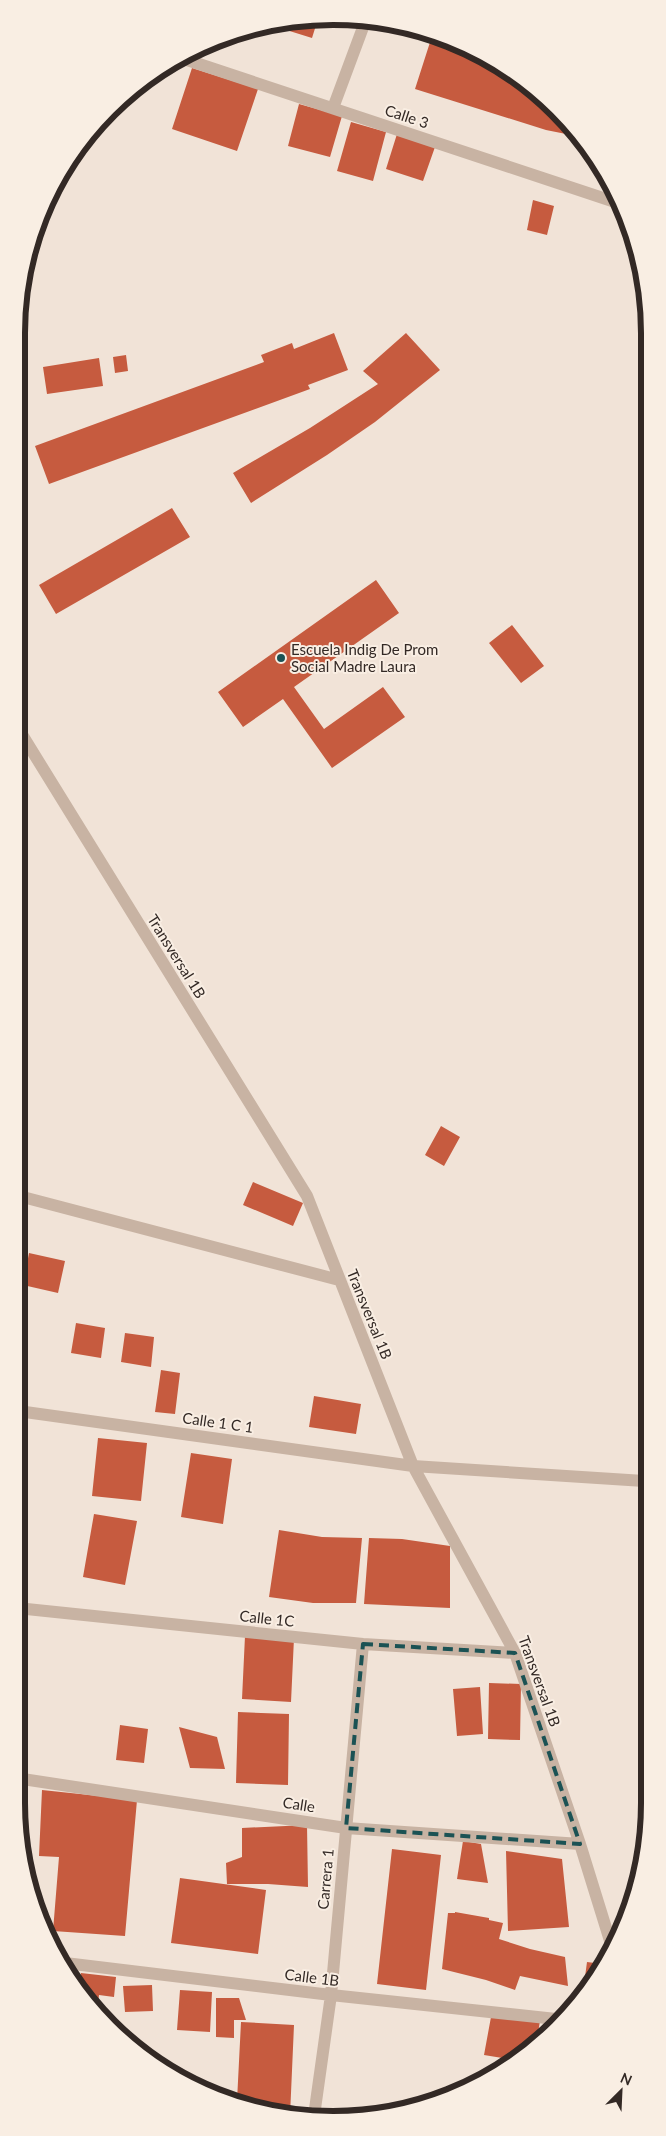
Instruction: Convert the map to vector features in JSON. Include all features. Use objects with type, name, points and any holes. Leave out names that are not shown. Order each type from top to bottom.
[{"type":"street","points":[[332,108],[362,27]]},
{"type":"street","name":"Calle 3","points":[[189,61],[611,201]]},
{"type":"street","name":"Transversal 1B","points":[[25,741],[307,1196],[413,1466],[457,1542],[515,1653],[580,1844],[609,1938]]},
{"type":"street","points":[[25,1198],[339,1280]]},
{"type":"street","name":"Calle 1 C 1","points":[[25,1412],[413,1466],[641,1481]]},
{"type":"street","name":"Calle 1C","points":[[25,1609],[363,1644],[515,1653]]},
{"type":"street","name":"Carrera 1","points":[[315,2110],[331,1995],[363,1644]]},
{"type":"street","name":"Calle","points":[[25,1779],[346,1828],[580,1844]]},
{"type":"street","name":"Calle 1B","points":[[71,1965],[553,2019]]},
{"type":"highlighted area","points":[[363,1644],[515,1653],[580,1844],[346,1828]]},
{"type":"building","points":[[316,26],[312,38],[284,29]]},
{"type":"building","points":[[431,41],[451,48],[504,77],[536,101],[568,134],[546,130],[415,89]]},
{"type":"building","points":[[192,68],[258,89],[237,151],[172,129]]},
{"type":"building","points":[[299,104],[342,116],[330,157],[288,146]]},
{"type":"building","points":[[351,122],[386,132],[373,181],[337,171]]},
{"type":"building","points":[[397,134],[435,147],[423,181],[386,169]]},
{"type":"building","points":[[533,200],[554,206],[547,235],[527,230]]},
{"type":"building","points":[[334,333],[348,370],[308,385],[310,389],[49,484],[35,446],[264,362],[261,355],[292,343],[294,349]]},
{"type":"building","points":[[406,333],[440,370],[375,422],[251,503],[233,473],[310,428],[378,384],[363,371]]},
{"type":"building","points":[[126,355],[128,371],[115,373],[113,357]]},
{"type":"building","points":[[99,358],[103,386],[47,394],[43,367]]},
{"type":"building","points":[[172,508],[190,537],[56,614],[39,585]]},
{"type":"building","points":[[376,580],[399,613],[294,687],[324,729],[383,687],[405,717],[332,768],[283,699],[243,727],[218,692]]},
{"type":"building","points":[[512,625],[544,666],[521,683],[489,643]]},
{"type":"building","points":[[441,1126],[460,1137],[444,1166],[425,1155]]},
{"type":"building","points":[[253,1182],[303,1203],[293,1226],[243,1205]]},
{"type":"building","points":[[29,1253],[65,1261],[58,1293],[25,1285]]},
{"type":"building","points":[[76,1323],[105,1328],[101,1358],[71,1353]]},
{"type":"building","points":[[125,1333],[154,1337],[151,1367],[121,1362]]},
{"type":"building","points":[[161,1370],[180,1373],[175,1414],[155,1412]]},
{"type":"building","points":[[314,1396],[361,1404],[356,1434],[309,1427]]},
{"type":"building","points":[[98,1438],[147,1443],[141,1501],[92,1496]]},
{"type":"building","points":[[191,1453],[232,1459],[223,1524],[181,1517]]},
{"type":"building","points":[[94,1514],[137,1521],[125,1585],[83,1577]]},
{"type":"building","points":[[279,1530],[322,1537],[362,1538],[356,1603],[313,1603],[269,1597]]},
{"type":"building","points":[[369,1538],[402,1539],[450,1546],[450,1608],[364,1604]]},
{"type":"building","points":[[245,1636],[294,1638],[291,1702],[242,1699]]},
{"type":"building","points":[[489,1683],[521,1684],[520,1740],[488,1739]]},
{"type":"building","points":[[480,1687],[483,1734],[457,1736],[453,1689]]},
{"type":"building","points":[[238,1712],[289,1714],[288,1785],[236,1783]]},
{"type":"building","points":[[120,1725],[148,1729],[144,1763],[116,1760]]},
{"type":"building","points":[[179,1727],[217,1737],[225,1769],[190,1768]]},
{"type":"building","points":[[42,1790],[137,1800],[125,1936],[53,1931],[59,1857],[39,1856]]},
{"type":"building","points":[[307,1825],[308,1887],[268,1884],[227,1884],[226,1863],[242,1857],[242,1828]]},
{"type":"building","points":[[463,1841],[481,1844],[488,1883],[457,1879]]},
{"type":"building","points":[[392,1849],[441,1855],[426,1990],[377,1984]]},
{"type":"building","points":[[506,1851],[562,1859],[569,1927],[508,1931]]},
{"type":"building","points":[[180,1878],[266,1890],[258,1954],[171,1943]]},
{"type":"building","points":[[455,1912],[489,1918],[489,1920],[503,1923],[499,1939],[565,1957],[568,1986],[520,1976],[515,1990],[486,1980],[442,1969],[448,1913]]},
{"type":"building","points":[[587,1962],[596,1963],[589,1974],[585,1980]]},
{"type":"building","points":[[81,1973],[116,1977],[114,1997],[99,1995],[98,2002],[80,1978]]},
{"type":"building","points":[[152,1985],[153,2011],[125,2012],[123,1986]]},
{"type":"building","points":[[180,1990],[212,1992],[210,2032],[177,2030]]},
{"type":"building","points":[[216,1998],[239,1998],[246,2020],[234,2020],[234,2038],[216,2037]]},
{"type":"building","points":[[491,2017],[540,2021],[538,2033],[505,2058],[484,2055]]},
{"type":"building","points":[[241,2022],[294,2025],[290,2108],[253,2101],[237,2096]]},
{"type":"place","name":"Escuela Indig De Prom Social Madre Laura","points":[[281,658]]}]
